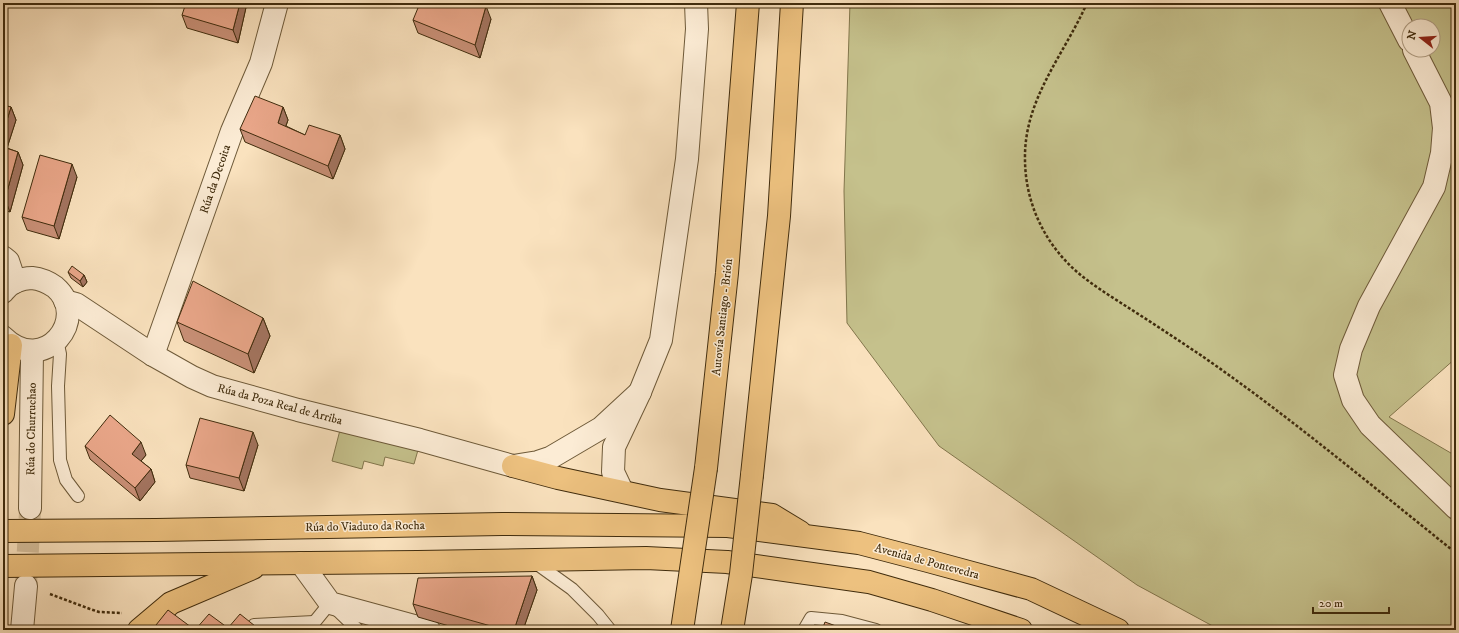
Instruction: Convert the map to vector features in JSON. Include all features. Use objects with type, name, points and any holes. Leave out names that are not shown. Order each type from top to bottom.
[{"type":"highway","name":"Autovía Santiago - Brión","points":[[682,630],[706,468],[728,273],[748,3]]},
{"type":"highway","points":[[732,630],[741,574],[779,216],[792,3]]},
{"type":"highway","points":[[3,414],[7,341]]},
{"type":"highway","points":[[513,466],[558,478],[660,500],[772,515],[804,535]]},
{"type":"highway","name":"Rúa do Viaduto da Rocha","points":[[3,531],[502,524],[728,526]]},
{"type":"highway","name":"Avenida de Pontevedra","points":[[728,526],[859,543],[1031,589],[1118,630]]},
{"type":"highway","points":[[3,566],[646,558],[727,562],[869,582],[932,600],[988,625],[1021,630]]},
{"type":"highway","points":[[134,621],[171,603],[264,563]]},
{"type":"street","name":"Rúa da Decoita","points":[[153,355],[232,131],[261,63],[276,3]]},
{"type":"street","points":[[622,491],[613,472],[614,446],[640,392],[661,340],[685,175],[697,29],[696,3]]},
{"type":"street","points":[[1390,3],[1401,24]]},
{"type":"street","points":[[1418,58],[1441,103],[1444,128],[1442,153],[1434,187],[1369,306],[1351,349],[1345,375],[1353,400],[1370,425],[1456,508]]},
{"type":"street","points":[[3,257],[8,261],[9,287],[26,278],[38,279],[49,283],[58,291],[65,301],[67,312],[63,332],[48,346],[32,351],[21,350],[7,341]]},
{"type":"street","name":"Rúa da Poza Real de Arriba","points":[[65,301],[76,304],[153,355],[192,378],[212,386],[287,407],[420,440],[513,466]]},
{"type":"street","name":"Rúa do Churruchao","points":[[30,508],[32,351]]},
{"type":"street","points":[[513,466],[538,462],[550,458],[601,428],[640,392]]},
{"type":"street","points":[[301,563],[330,603],[429,630]]},
{"type":"street","points":[[22,630],[26,586]]},
{"type":"lane","points":[[56,340],[60,354],[58,386],[60,460],[66,480],[78,496]]},
{"type":"lane","points":[[532,560],[572,589],[598,615],[610,630]]},
{"type":"lane","points":[[254,625],[311,626],[330,603],[358,630]]},
{"type":"lane","points":[[804,630],[810,618],[842,621],[876,630]]},
{"type":"path","points":[[1087,3],[1040,91],[1029,121],[1025,159],[1028,194],[1041,229],[1059,253],[1085,279],[1202,356],[1263,400],[1456,553]]},
{"type":"path","points":[[47,592],[90,609],[107,612],[134,621]]},
{"type":"shaded area","points":[[850,3],[1456,3],[1456,358],[1389,417],[1456,456],[1456,630],[1220,630],[1137,585],[939,446],[847,323],[844,191]]},
{"type":"shaded area","points":[[340,430],[418,450],[414,464],[385,457],[383,466],[364,461],[362,469],[332,461]]},
{"type":"building","points":[[186,3],[240,3],[233,30],[182,15]]},
{"type":"building","points":[[420,3],[478,3],[486,6],[475,45],[413,20]]},
{"type":"building","points":[[255,96],[283,107],[278,123],[305,135],[309,125],[340,135],[328,166],[240,129]]},
{"type":"building","points":[[3,105],[11,107],[3,133]]},
{"type":"building","points":[[3,147],[18,152],[5,199],[3,198]]},
{"type":"building","points":[[40,155],[72,164],[54,226],[22,217]]},
{"type":"building","points":[[72,266],[84,275],[80,281],[68,272]]},
{"type":"building","points":[[193,281],[263,318],[248,354],[177,322]]},
{"type":"building","points":[[110,415],[141,442],[132,454],[151,469],[135,488],[85,446]]},
{"type":"building","points":[[200,418],[253,432],[239,478],[186,465]]},
{"type":"building","points":[[532,576],[514,630],[505,630],[413,604],[418,578]]},
{"type":"building","points":[[168,610],[195,630],[152,630]]},
{"type":"building","points":[[209,614],[228,628],[240,614],[260,630],[195,630]]},
{"type":"building","points":[[825,622],[847,630],[822,630]]},
{"type":"tunnel","points":[[26,585],[30,511]]}]
